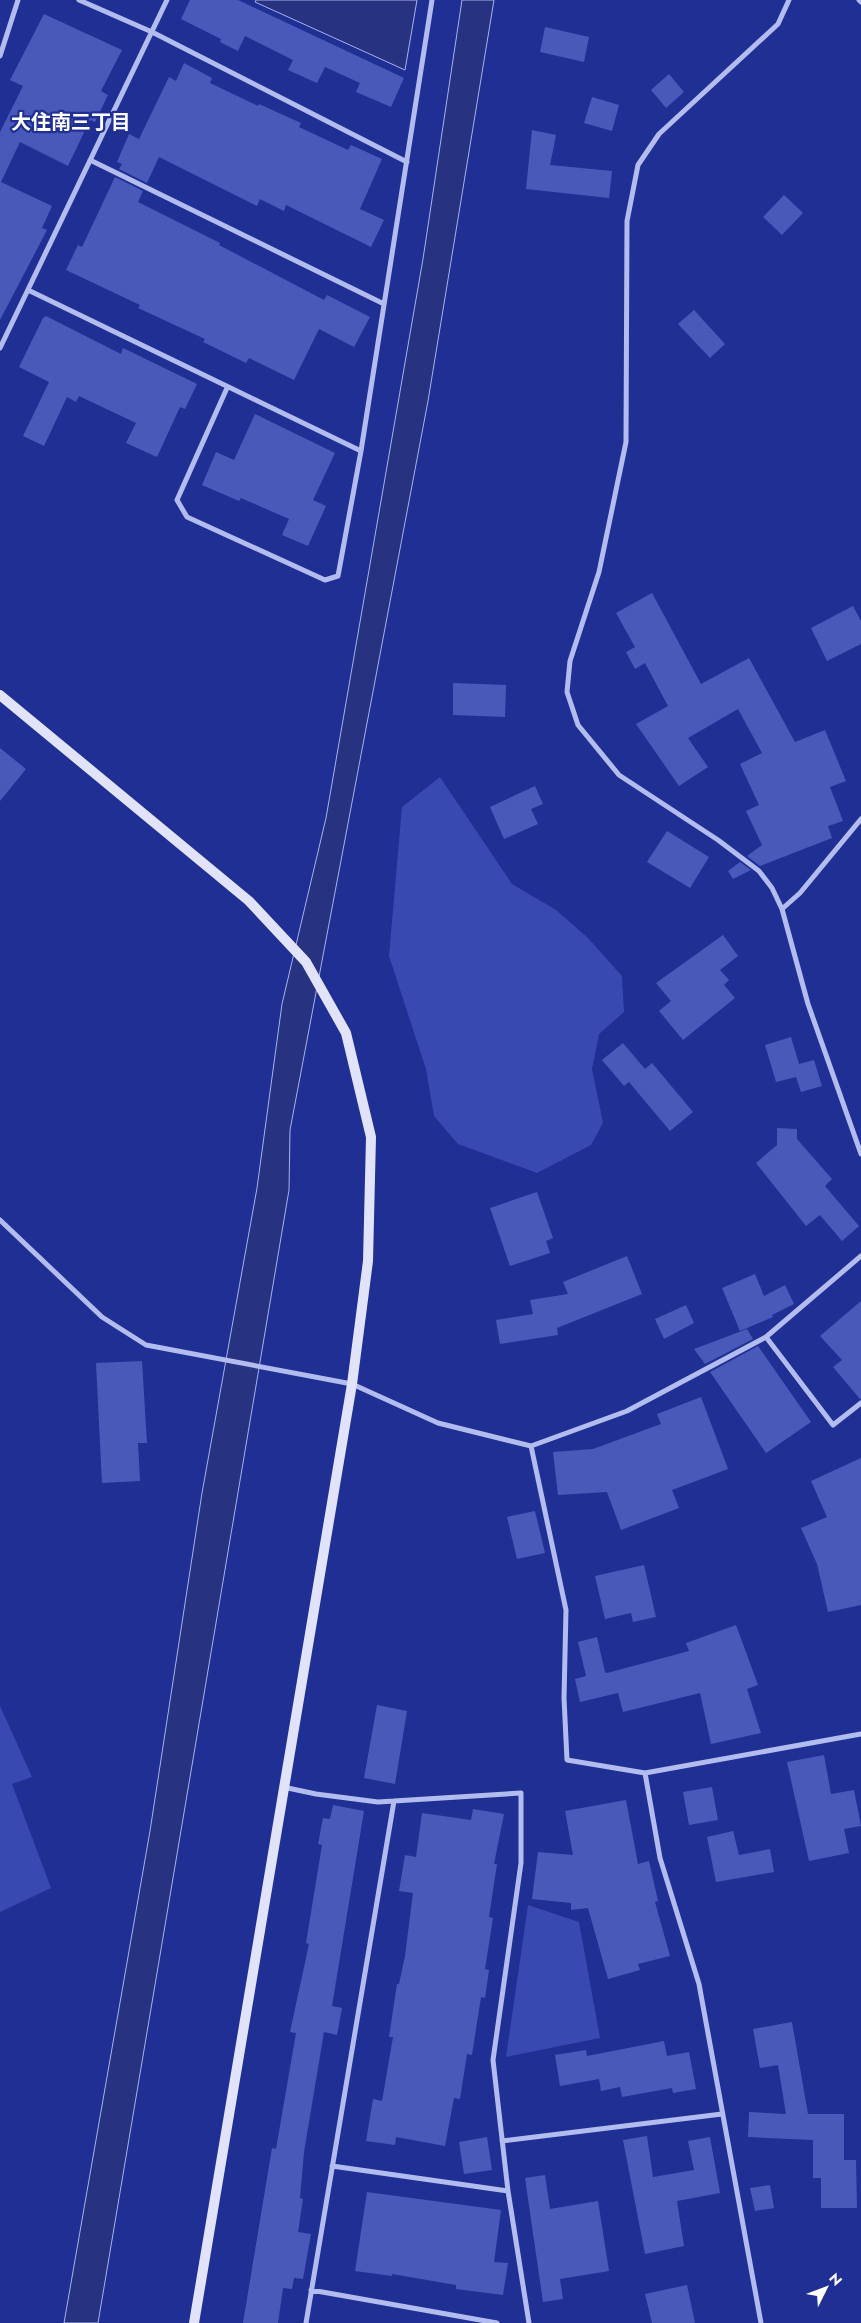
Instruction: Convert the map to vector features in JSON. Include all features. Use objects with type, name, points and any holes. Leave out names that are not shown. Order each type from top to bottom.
[{"type":"street","points":[[0,56],[18,0]]},
{"type":"street","points":[[79,0],[152,32],[407,162]]},
{"type":"street","points":[[0,348],[167,0]]},
{"type":"street","points":[[227,388],[177,500],[187,517],[325,580],[338,576],[361,451],[382,303],[407,162],[432,0]]},
{"type":"street","points":[[789,0],[778,24],[659,134],[638,164],[627,221],[626,442],[599,572],[570,661],[567,692],[578,725],[619,775],[718,840],[759,871],[772,888],[782,910],[808,1004],[861,1154]]},
{"type":"street","points":[[90,160],[382,303]]},
{"type":"street","points":[[28,290],[227,388],[361,451]]},
{"type":"street","points":[[0,695],[249,901],[306,962],[346,1033],[371,1137],[368,1261],[352,1384],[282,1787],[194,2323]]},
{"type":"street","points":[[782,910],[800,893],[861,818]]},
{"type":"street","points":[[0,1220],[102,1316],[146,1344],[352,1384],[438,1423],[531,1446],[628,1411],[766,1337],[861,1256]]},
{"type":"street","points":[[766,1337],[833,1426],[861,1403]]},
{"type":"street","points":[[531,1446],[566,1610],[564,1698],[567,1760],[645,1773],[861,1734]]},
{"type":"street","points":[[645,1773],[660,1858],[699,1984],[761,2323]]},
{"type":"street","points":[[282,1787],[316,1794],[378,1802],[521,1792],[521,1863],[493,2060],[508,2191],[529,2323]]},
{"type":"street","points":[[306,2323],[394,1800]]},
{"type":"street","points":[[502,2141],[722,2114]]},
{"type":"street","points":[[332,2166],[508,2191]]},
{"type":"street","points":[[311,2290],[497,2323]]},
{"type":"shaded area","points":[[256,0],[417,0],[405,70],[255,2]]},
{"type":"shaded area","points":[[462,0],[494,0],[428,401],[290,1130],[289,1190],[98,2323],[64,2323],[150,1831],[202,1493],[257,1188],[282,1004],[326,818],[423,259]]},
{"type":"shaded area","points":[[440,777],[512,884],[556,910],[588,938],[622,976],[624,1012],[599,1034],[592,1069],[603,1123],[591,1145],[537,1173],[458,1144],[434,1116],[426,1069],[389,956],[402,807]]},
{"type":"shaded area","points":[[0,1706],[32,1777],[12,1784],[51,1888],[0,1912]]},
{"type":"shaded area","points":[[528,1905],[579,1922],[600,2038],[506,2057]]},
{"type":"building","points":[[190,0],[238,0],[404,78],[391,107],[356,92],[360,83],[325,67],[317,83],[288,70],[293,60],[245,36],[238,51],[220,42],[221,39],[181,19]]},
{"type":"building","points":[[44,14],[122,50],[101,91],[108,95],[95,122],[90,120],[68,166],[20,142],[1,182],[52,206],[42,228],[47,230],[0,320],[0,132],[23,86],[10,80]]},
{"type":"building","points":[[545,27],[589,37],[584,62],[540,52]]},
{"type":"building","points":[[184,63],[212,78],[210,83],[258,106],[259,104],[301,123],[299,127],[348,150],[351,145],[382,159],[360,209],[384,220],[371,247],[286,205],[284,211],[260,199],[257,206],[159,157],[147,183],[119,169],[122,164],[117,162],[129,134],[139,139],[169,77],[176,81]]},
{"type":"building","points":[[669,74],[684,92],[666,108],[651,90]]},
{"type":"building","points":[[592,97],[619,105],[612,131],[584,123]]},
{"type":"building","points":[[532,130],[556,135],[550,165],[612,171],[609,198],[526,189]]},
{"type":"building","points":[[115,177],[143,191],[138,202],[220,243],[219,245],[324,300],[327,295],[370,317],[354,347],[319,329],[294,380],[249,358],[246,363],[203,342],[205,339],[138,308],[140,305],[66,270],[78,245],[82,247]]},
{"type":"building","points":[[784,195],[803,213],[782,235],[763,217]]},
{"type":"building","points":[[694,310],[725,344],[710,358],[678,324]]},
{"type":"building","points":[[46,316],[121,354],[123,348],[197,384],[185,409],[180,407],[157,457],[126,443],[136,423],[79,396],[76,402],[67,397],[44,446],[23,436],[49,382],[19,367],[43,318]]},
{"type":"building","points":[[255,414],[335,453],[313,500],[326,506],[308,546],[282,535],[289,519],[241,498],[239,501],[202,485],[216,452],[234,460]]},
{"type":"building","points":[[652,593],[701,684],[749,658],[795,742],[825,730],[846,781],[830,787],[843,821],[828,826],[832,838],[760,866],[747,856],[762,845],[746,811],[759,805],[740,764],[762,753],[738,709],[688,738],[708,767],[679,786],[636,724],[668,706],[645,663],[635,669],[626,652],[635,647],[616,613]]},
{"type":"building","points":[[853,606],[861,621],[861,644],[827,661],[811,628]]},
{"type":"building","points":[[453,683],[506,685],[505,717],[453,715]]},
{"type":"building","points":[[0,748],[26,769],[0,801]]},
{"type":"building","points":[[535,786],[543,804],[531,809],[538,824],[504,839],[490,807]]},
{"type":"building","points":[[667,831],[709,857],[690,888],[647,862]]},
{"type":"building","points":[[740,862],[751,870],[733,879],[728,871]]},
{"type":"building","points":[[723,935],[738,956],[720,970],[729,980],[724,985],[735,998],[683,1040],[659,1011],[671,1001],[656,983]]},
{"type":"building","points":[[791,1037],[799,1064],[814,1060],[822,1086],[801,1092],[796,1077],[776,1082],[765,1045]]},
{"type":"building","points":[[623,1043],[645,1069],[652,1063],[693,1112],[670,1131],[629,1082],[624,1086],[602,1060]]},
{"type":"building","points":[[777,1128],[797,1129],[797,1139],[832,1179],[825,1186],[859,1226],[842,1241],[820,1215],[806,1226],[756,1163],[777,1145]]},
{"type":"building","points":[[537,1192],[553,1238],[546,1241],[550,1253],[510,1266],[490,1208]]},
{"type":"building","points":[[627,1256],[642,1294],[557,1328],[558,1335],[500,1344],[496,1320],[533,1314],[530,1300],[568,1294],[563,1282]]},
{"type":"building","points":[[755,1274],[764,1296],[785,1285],[794,1304],[772,1315],[773,1317],[740,1331],[722,1288]]},
{"type":"building","points":[[861,1301],[860,1399],[833,1367],[842,1360],[820,1336]]},
{"type":"building","points":[[686,1305],[694,1323],[664,1339],[655,1319]]},
{"type":"building","points":[[747,1329],[753,1339],[705,1364],[694,1349]]},
{"type":"building","points":[[758,1346],[811,1422],[766,1453],[710,1372]]},
{"type":"building","points":[[142,1361],[147,1443],[138,1443],[140,1481],[102,1483],[96,1363]]},
{"type":"building","points":[[701,1397],[728,1469],[672,1490],[679,1508],[621,1530],[607,1492],[558,1495],[553,1452],[593,1449],[661,1424],[657,1414]]},
{"type":"building","points":[[861,1458],[861,1605],[828,1612],[817,1564],[801,1528],[827,1517],[811,1481]]},
{"type":"building","points":[[535,1511],[545,1553],[517,1559],[507,1517]]},
{"type":"building","points":[[644,1565],[656,1617],[633,1622],[631,1613],[605,1619],[595,1576]]},
{"type":"building","points":[[736,1625],[758,1685],[747,1689],[761,1733],[711,1744],[700,1693],[623,1712],[618,1693],[580,1702],[575,1679],[586,1676],[578,1642],[597,1637],[605,1672],[607,1673],[689,1651],[686,1643]]},
{"type":"building","points":[[377,1705],[407,1711],[395,1784],[364,1778]]},
{"type":"building","points":[[824,1755],[831,1794],[854,1790],[861,1826],[844,1829],[849,1853],[809,1861],[787,1762]]},
{"type":"building","points":[[712,1787],[718,1820],[689,1825],[683,1792]]},
{"type":"building","points":[[626,1800],[638,1864],[649,1861],[658,1901],[655,1902],[670,1956],[638,1964],[640,1970],[608,1979],[588,1908],[571,1910],[571,1903],[532,1899],[538,1852],[573,1855],[565,1811]]},
{"type":"building","points":[[333,1805],[364,1811],[332,2006],[342,2008],[337,2035],[324,2032],[304,2152],[300,2198],[303,2199],[298,2232],[311,2234],[303,2279],[294,2278],[292,2289],[283,2288],[278,2323],[243,2323],[272,2148],[276,2149],[296,2033],[290,2032],[309,1944],[306,1943],[322,1845],[318,1844],[323,1818],[330,1819]]},
{"type":"building","points":[[473,1809],[504,1814],[494,1864],[497,1864],[489,1917],[493,1918],[485,1969],[489,1970],[485,1998],[481,1997],[472,2055],[467,2054],[460,2099],[454,2098],[445,2146],[396,2137],[395,2145],[366,2141],[373,2099],[382,2101],[393,2037],[389,2037],[397,1984],[399,1984],[405,1956],[413,1893],[399,1891],[405,1855],[416,1857],[422,1813],[471,1820]]},
{"type":"building","points":[[733,1831],[739,1855],[770,1849],[774,1872],[716,1882],[707,1837]]},
{"type":"building","points":[[792,2022],[808,2114],[844,2114],[844,2160],[856,2160],[857,2208],[821,2208],[821,2178],[813,2178],[813,2140],[748,2137],[749,2112],[786,2114],[778,2065],[760,2068],[753,2029]]},
{"type":"building","points":[[664,2041],[667,2056],[689,2052],[696,2089],[673,2093],[672,2088],[622,2097],[620,2087],[601,2091],[599,2079],[560,2086],[555,2055],[586,2050],[587,2056]]},
{"type":"building","points":[[647,2136],[653,2177],[694,2170],[688,2141],[710,2137],[720,2193],[677,2201],[684,2246],[645,2254],[623,2140]]},
{"type":"building","points":[[487,2137],[492,2170],[464,2174],[459,2142]]},
{"type":"building","points":[[545,2175],[550,2209],[598,2201],[609,2271],[560,2279],[563,2299],[543,2302],[525,2178]]},
{"type":"building","points":[[770,2185],[774,2208],[755,2211],[750,2188]]},
{"type":"building","points":[[367,2192],[501,2210],[494,2262],[508,2263],[503,2295],[456,2289],[456,2285],[392,2274],[392,2276],[355,2271]]},
{"type":"building","points":[[687,2285],[695,2323],[652,2323],[645,2294]]},
{"type":"district","name":"大住南三丁目","points":[[71,122]]}]
